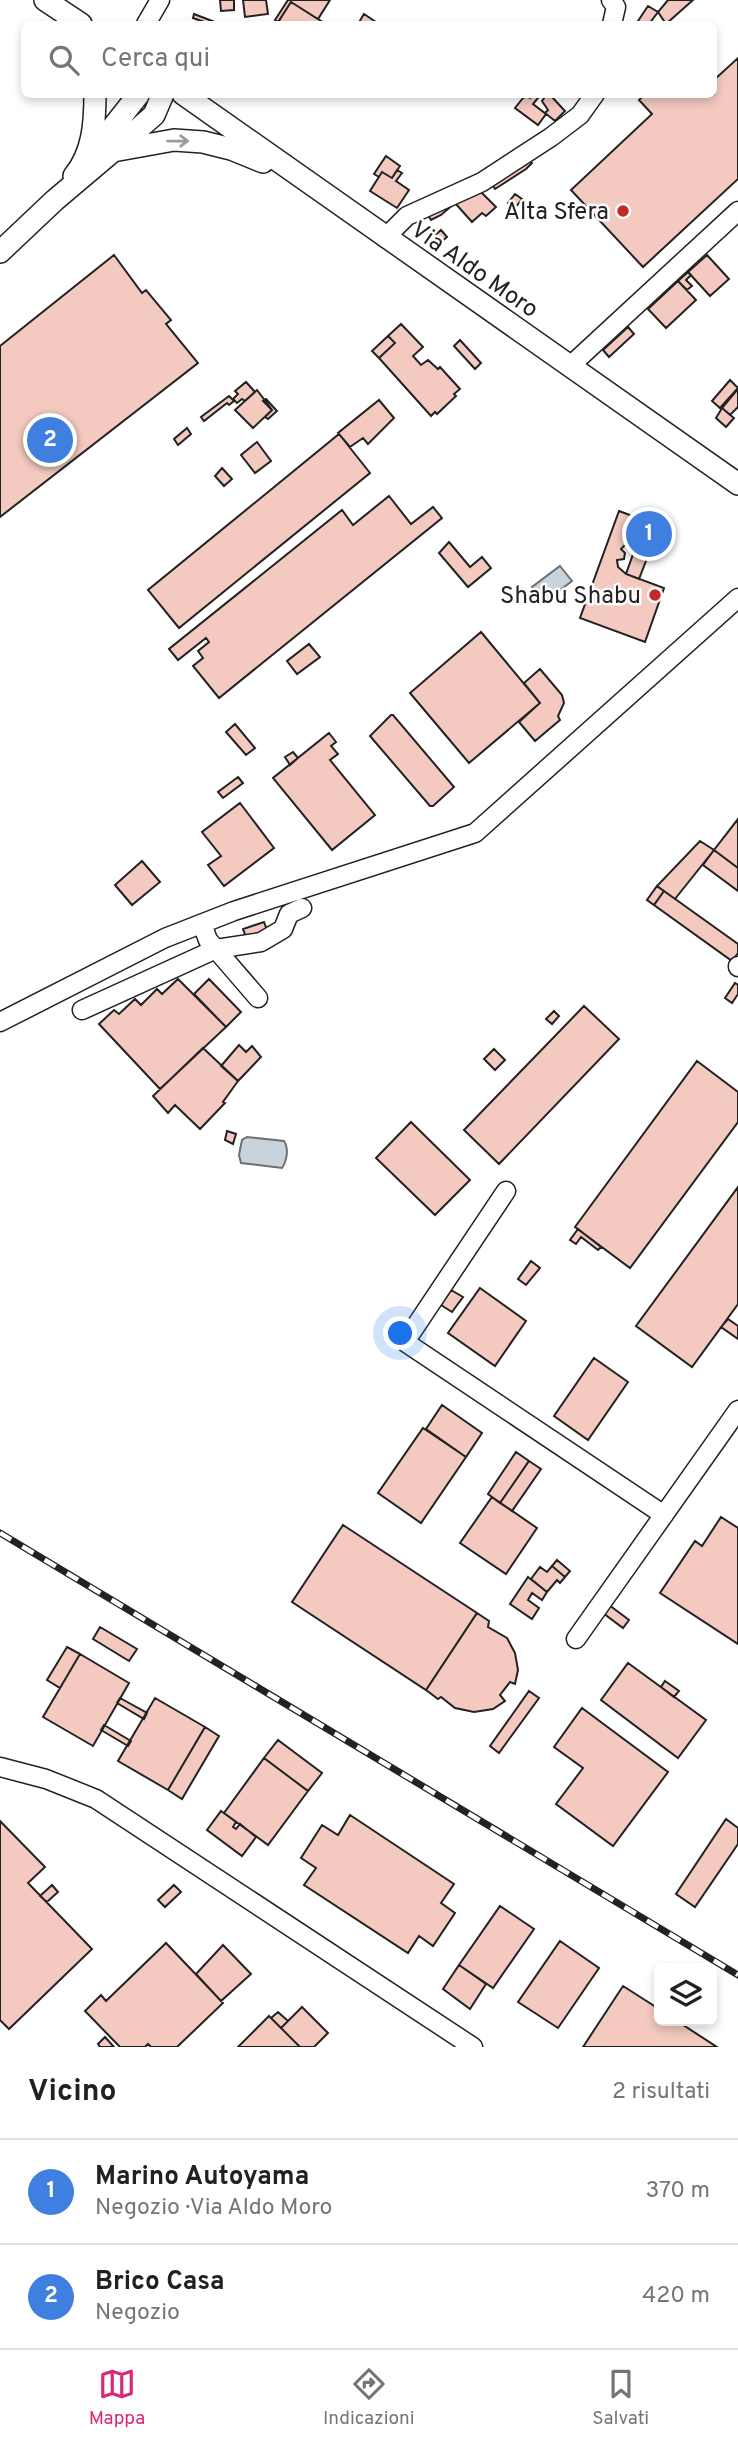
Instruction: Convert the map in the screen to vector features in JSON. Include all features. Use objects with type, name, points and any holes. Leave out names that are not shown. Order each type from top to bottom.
[{"type":"main road","points":[[56,11],[75,21]]},
{"type":"main road","points":[[84,164],[95,123],[95,98]]},
{"type":"main road","points":[[55,200],[136,98]]},
{"type":"main road","points":[[0,252],[154,114],[161,98]]},
{"type":"main road","name":"Via Aldo Moro","points":[[189,98],[738,484]]},
{"type":"main road","points":[[113,151],[174,140],[203,142],[231,149],[295,175]]},
{"type":"street","points":[[148,21],[160,0]]},
{"type":"street","points":[[611,0],[616,6],[613,21]]},
{"type":"street","points":[[385,238],[407,216],[482,182],[551,138],[580,115],[592,98]]},
{"type":"street","points":[[569,367],[738,211]]},
{"type":"street","points":[[0,1022],[140,949],[234,911],[475,833],[738,597]]},
{"type":"street","points":[[82,1010],[216,949],[261,942],[283,929],[289,914],[302,908]]},
{"type":"street","points":[[202,924],[208,940],[258,998]]},
{"type":"street","points":[[506,1191],[405,1342],[664,1515]]},
{"type":"street","points":[[576,1639],[738,1410]]},
{"type":"street","points":[[0,1767],[46,1779],[96,1799],[474,2047]]},
{"type":"shaded area","points":[[560,566],[572,581],[544,602],[532,587]]},
{"type":"shaded area","points":[[247,1137],[284,1141],[287,1154],[282,1168],[241,1163],[239,1155],[242,1140]]},
{"type":"building","points":[[220,0],[234,0],[234,10],[221,11]]},
{"type":"building","points":[[243,0],[266,0],[268,14],[245,17]]},
{"type":"building","points":[[288,0],[330,0],[318,19],[291,2],[279,21],[275,20]]},
{"type":"building","points":[[668,0],[693,0],[669,21],[664,21],[658,12]]},
{"type":"building","points":[[291,2],[321,21],[279,21]]},
{"type":"building","points":[[648,6],[658,12],[651,21],[638,21]]},
{"type":"building","points":[[194,14],[212,21],[202,21],[193,18]]},
{"type":"building","points":[[364,14],[374,21],[360,21]]},
{"type":"building","points":[[738,58],[738,179],[643,267],[571,190],[652,114],[639,100],[641,98],[717,98],[717,77]]},
{"type":"building","points":[[523,98],[538,98],[533,104],[546,114],[538,125],[515,108]]},
{"type":"building","points":[[544,98],[553,98],[565,111],[555,121],[545,113],[548,110],[542,101]]},
{"type":"building","points":[[386,156],[400,166],[392,178],[382,172],[379,177],[374,174]]},
{"type":"building","points":[[528,157],[532,163],[526,169],[495,189],[489,180]]},
{"type":"building","points":[[397,170],[402,173],[396,181],[409,190],[397,208],[370,191],[382,172],[392,178]]},
{"type":"building","points":[[481,192],[496,207],[486,216],[482,213],[472,222],[455,203],[431,220],[426,212]]},
{"type":"building","points":[[515,194],[522,199],[515,208],[508,203]]},
{"type":"building","points":[[441,230],[447,237],[440,243],[434,236]]},
{"type":"building","points":[[114,255],[142,293],[146,290],[171,320],[166,324],[198,363],[0,517],[0,346]]},
{"type":"building","points":[[707,255],[729,279],[710,296],[688,272]]},
{"type":"building","points":[[688,272],[691,275],[686,280],[692,286],[687,290],[678,281]]},
{"type":"building","points":[[678,281],[696,300],[666,328],[648,309]]},
{"type":"building","points":[[401,324],[423,347],[413,356],[421,365],[428,360],[438,369],[440,367],[460,389],[437,414],[435,412],[431,416],[379,358],[395,343],[388,336]]},
{"type":"building","points":[[628,327],[634,334],[609,357],[603,350]]},
{"type":"building","points":[[388,336],[395,343],[379,358],[372,351]]},
{"type":"building","points":[[460,340],[481,363],[475,369],[454,346]]},
{"type":"building","points":[[730,380],[738,388],[720,408],[712,401]]},
{"type":"building","points":[[246,382],[255,392],[245,401],[242,399],[237,403],[233,399],[238,394],[235,391]]},
{"type":"building","points":[[738,389],[738,407],[730,415],[722,408]]},
{"type":"building","points":[[257,390],[272,410],[253,428],[235,410]]},
{"type":"building","points":[[229,396],[234,401],[229,405],[227,403],[204,421],[201,417]]},
{"type":"building","points":[[266,399],[277,411],[268,419],[265,417],[272,410],[263,401]]},
{"type":"building","points":[[379,400],[394,418],[368,444],[363,438],[350,447],[338,433]]},
{"type":"building","points":[[722,408],[734,418],[726,427],[716,418]]},
{"type":"building","points":[[187,428],[191,434],[178,445],[174,439]]},
{"type":"building","points":[[339,434],[370,473],[179,628],[148,590]]},
{"type":"building","points":[[257,442],[271,461],[255,473],[241,455]]},
{"type":"building","points":[[222,468],[232,479],[224,486],[215,476]]},
{"type":"building","points":[[389,496],[411,524],[433,507],[442,518],[219,698],[193,666],[203,658],[198,651],[209,642],[206,638],[178,660],[169,649],[342,510],[353,525]]},
{"type":"building","points":[[619,511],[662,527],[653,549],[637,543],[627,543],[621,549],[625,553],[624,559],[617,560],[618,567],[626,574],[664,588],[645,642],[580,618]]},
{"type":"building","points":[[449,542],[470,567],[482,557],[491,568],[468,587],[439,553]]},
{"type":"building","points":[[637,543],[651,548],[639,579],[626,574]]},
{"type":"building","points":[[481,632],[540,703],[469,763],[410,693]]},
{"type":"building","points":[[309,644],[320,657],[297,674],[287,661]]},
{"type":"building","points":[[540,669],[562,695],[564,703],[558,716],[560,720],[535,741],[519,722],[540,703],[524,683]]},
{"type":"building","points":[[391,715],[454,787],[433,806],[430,806],[370,736]]},
{"type":"building","points":[[235,724],[255,748],[246,755],[226,732]]},
{"type":"building","points":[[329,733],[336,742],[331,746],[338,754],[330,760],[375,815],[332,850],[273,778]]},
{"type":"building","points":[[293,752],[298,758],[290,765],[285,757]]},
{"type":"building","points":[[238,777],[243,783],[223,798],[218,792]]},
{"type":"building","points":[[240,803],[274,848],[224,886],[208,865],[221,856],[202,832]]},
{"type":"building","points":[[738,819],[738,868],[714,850]]},
{"type":"building","points":[[700,841],[714,850],[675,899],[657,886]]},
{"type":"building","points":[[714,850],[738,868],[738,891],[703,865]]},
{"type":"building","points":[[142,861],[160,882],[132,905],[115,885]]},
{"type":"building","points":[[657,886],[664,891],[654,905],[647,900]]},
{"type":"building","points":[[664,891],[738,944],[738,953],[732,961],[654,905]]},
{"type":"building","points":[[264,922],[267,930],[246,937],[243,929]]},
{"type":"building","points":[[178,979],[226,1027],[160,1089],[99,1024],[114,1010],[119,1014],[135,999],[141,1005],[157,989],[162,994]]},
{"type":"building","points":[[209,979],[241,1012],[226,1027],[194,994]]},
{"type":"building","points":[[735,983],[738,985],[738,994],[732,1003],[725,998]]},
{"type":"building","points":[[584,1006],[619,1039],[499,1164],[464,1130]]},
{"type":"building","points":[[554,1011],[559,1016],[552,1024],[546,1019]]},
{"type":"building","points":[[239,1045],[246,1052],[252,1046],[261,1057],[238,1081],[221,1066]]},
{"type":"building","points":[[203,1048],[238,1081],[223,1102],[225,1103],[200,1129],[175,1105],[168,1113],[153,1096]]},
{"type":"building","points":[[494,1049],[505,1060],[495,1070],[484,1059]]},
{"type":"building","points":[[697,1061],[738,1092],[738,1122],[630,1268],[575,1227]]},
{"type":"building","points":[[411,1122],[470,1180],[435,1215],[376,1158]]},
{"type":"building","points":[[227,1131],[236,1134],[233,1144],[225,1140]]},
{"type":"building","points":[[738,1187],[738,1304],[692,1367],[636,1326]]},
{"type":"building","points":[[578,1229],[601,1247],[598,1250],[581,1237],[576,1244],[570,1240]]},
{"type":"building","points":[[531,1261],[540,1268],[526,1285],[518,1279]]},
{"type":"building","points":[[480,1288],[526,1321],[495,1366],[448,1333]]},
{"type":"building","points":[[451,1290],[463,1297],[452,1312],[441,1305]]},
{"type":"building","points":[[728,1319],[738,1326],[738,1339],[721,1327]]},
{"type":"building","points":[[594,1358],[628,1382],[588,1440],[554,1416]]},
{"type":"building","points":[[442,1405],[482,1433],[466,1457],[426,1429]]},
{"type":"building","points":[[423,1428],[466,1457],[421,1523],[378,1493]]},
{"type":"building","points":[[516,1452],[529,1461],[500,1503],[488,1494]]},
{"type":"building","points":[[529,1461],[541,1469],[512,1511],[500,1503]]},
{"type":"building","points":[[492,1497],[537,1528],[506,1574],[460,1543]]},
{"type":"building","points":[[721,1517],[738,1528],[738,1644],[660,1593],[695,1541],[702,1546]]},
{"type":"building","points":[[343,1525],[477,1613],[426,1690],[292,1602]]},
{"type":"building","points":[[557,1560],[570,1571],[565,1577],[552,1566]]},
{"type":"building","points":[[552,1566],[565,1577],[560,1583],[557,1580],[547,1592],[531,1579],[540,1567],[547,1572]]},
{"type":"building","points":[[528,1577],[547,1592],[542,1600],[532,1593],[528,1600],[539,1608],[532,1619],[510,1604]]},
{"type":"building","points":[[609,1605],[629,1620],[623,1628],[603,1613]]},
{"type":"building","points":[[477,1613],[489,1621],[488,1627],[507,1638],[515,1653],[518,1670],[515,1684],[510,1682],[500,1695],[505,1701],[493,1709],[474,1712],[455,1708],[426,1690]]},
{"type":"building","points":[[100,1627],[137,1649],[129,1661],[93,1639]]},
{"type":"building","points":[[67,1647],[80,1654],[60,1688],[47,1680]]},
{"type":"building","points":[[80,1654],[129,1683],[93,1746],[43,1717]]},
{"type":"building","points":[[628,1663],[706,1720],[678,1758],[601,1700]]},
{"type":"building","points":[[665,1681],[679,1691],[674,1697],[661,1687]]},
{"type":"building","points":[[529,1691],[539,1698],[499,1753],[490,1746]]},
{"type":"building","points":[[120,1698],[147,1713],[144,1719],[117,1703]]},
{"type":"building","points":[[155,1698],[205,1727],[168,1790],[118,1761]]},
{"type":"building","points":[[582,1708],[668,1772],[613,1846],[556,1804],[583,1768],[554,1747]]},
{"type":"building","points":[[104,1725],[131,1741],[128,1746],[101,1730]]},
{"type":"building","points":[[205,1727],[219,1736],[182,1799],[168,1790]]},
{"type":"building","points":[[278,1740],[322,1773],[308,1791],[264,1758]]},
{"type":"building","points":[[264,1758],[308,1791],[268,1845],[224,1813]]},
{"type":"building","points":[[221,1811],[236,1822],[233,1827],[236,1829],[240,1824],[256,1837],[242,1856],[207,1830]]},
{"type":"building","points":[[350,1815],[454,1884],[441,1903],[455,1913],[433,1946],[419,1936],[408,1953],[304,1885],[316,1868],[301,1858],[322,1825],[338,1835]]},
{"type":"building","points":[[726,1819],[738,1828],[738,1844],[695,1907],[676,1894]]},
{"type":"building","points":[[0,1821],[45,1867],[28,1883],[92,1949],[9,2029],[0,2020]]},
{"type":"building","points":[[52,1885],[58,1892],[47,1902],[40,1896]]},
{"type":"building","points":[[174,1885],[181,1892],[165,1907],[158,1900]]},
{"type":"building","points":[[500,1906],[534,1929],[493,1988],[459,1965]]},
{"type":"building","points":[[560,1941],[599,1968],[558,2028],[518,2002]]},
{"type":"building","points":[[166,1943],[223,2003],[177,2047],[151,2047],[148,2044],[145,2047],[120,2047],[85,2011],[101,1995],[106,2001]]},
{"type":"building","points":[[223,1945],[251,1974],[221,2001],[196,1974]]},
{"type":"building","points":[[459,1965],[486,1984],[470,2009],[443,1989]]},
{"type":"building","points":[[623,1986],[654,2006],[654,2026],[685,2026],[717,2047],[583,2047]]},
{"type":"building","points":[[302,2007],[328,2033],[314,2047],[300,2047],[281,2028]]},
{"type":"building","points":[[278,2012],[288,2021],[281,2028],[271,2018]]},
{"type":"building","points":[[269,2016],[300,2047],[238,2047]]},
{"type":"building","points":[[105,2037],[114,2047],[100,2047],[98,2044]]},
{"type":"railway","points":[[0,1533],[738,1975]]},
{"type":"place","name":"Alta Sfera","points":[[623,211]]},
{"type":"place","name":"Brico Casa","points":[[50,440]]},
{"type":"place","name":"Marino Autoyama","points":[[649,534]]},
{"type":"place","name":"Shabu Shabu","points":[[655,595]]}]
